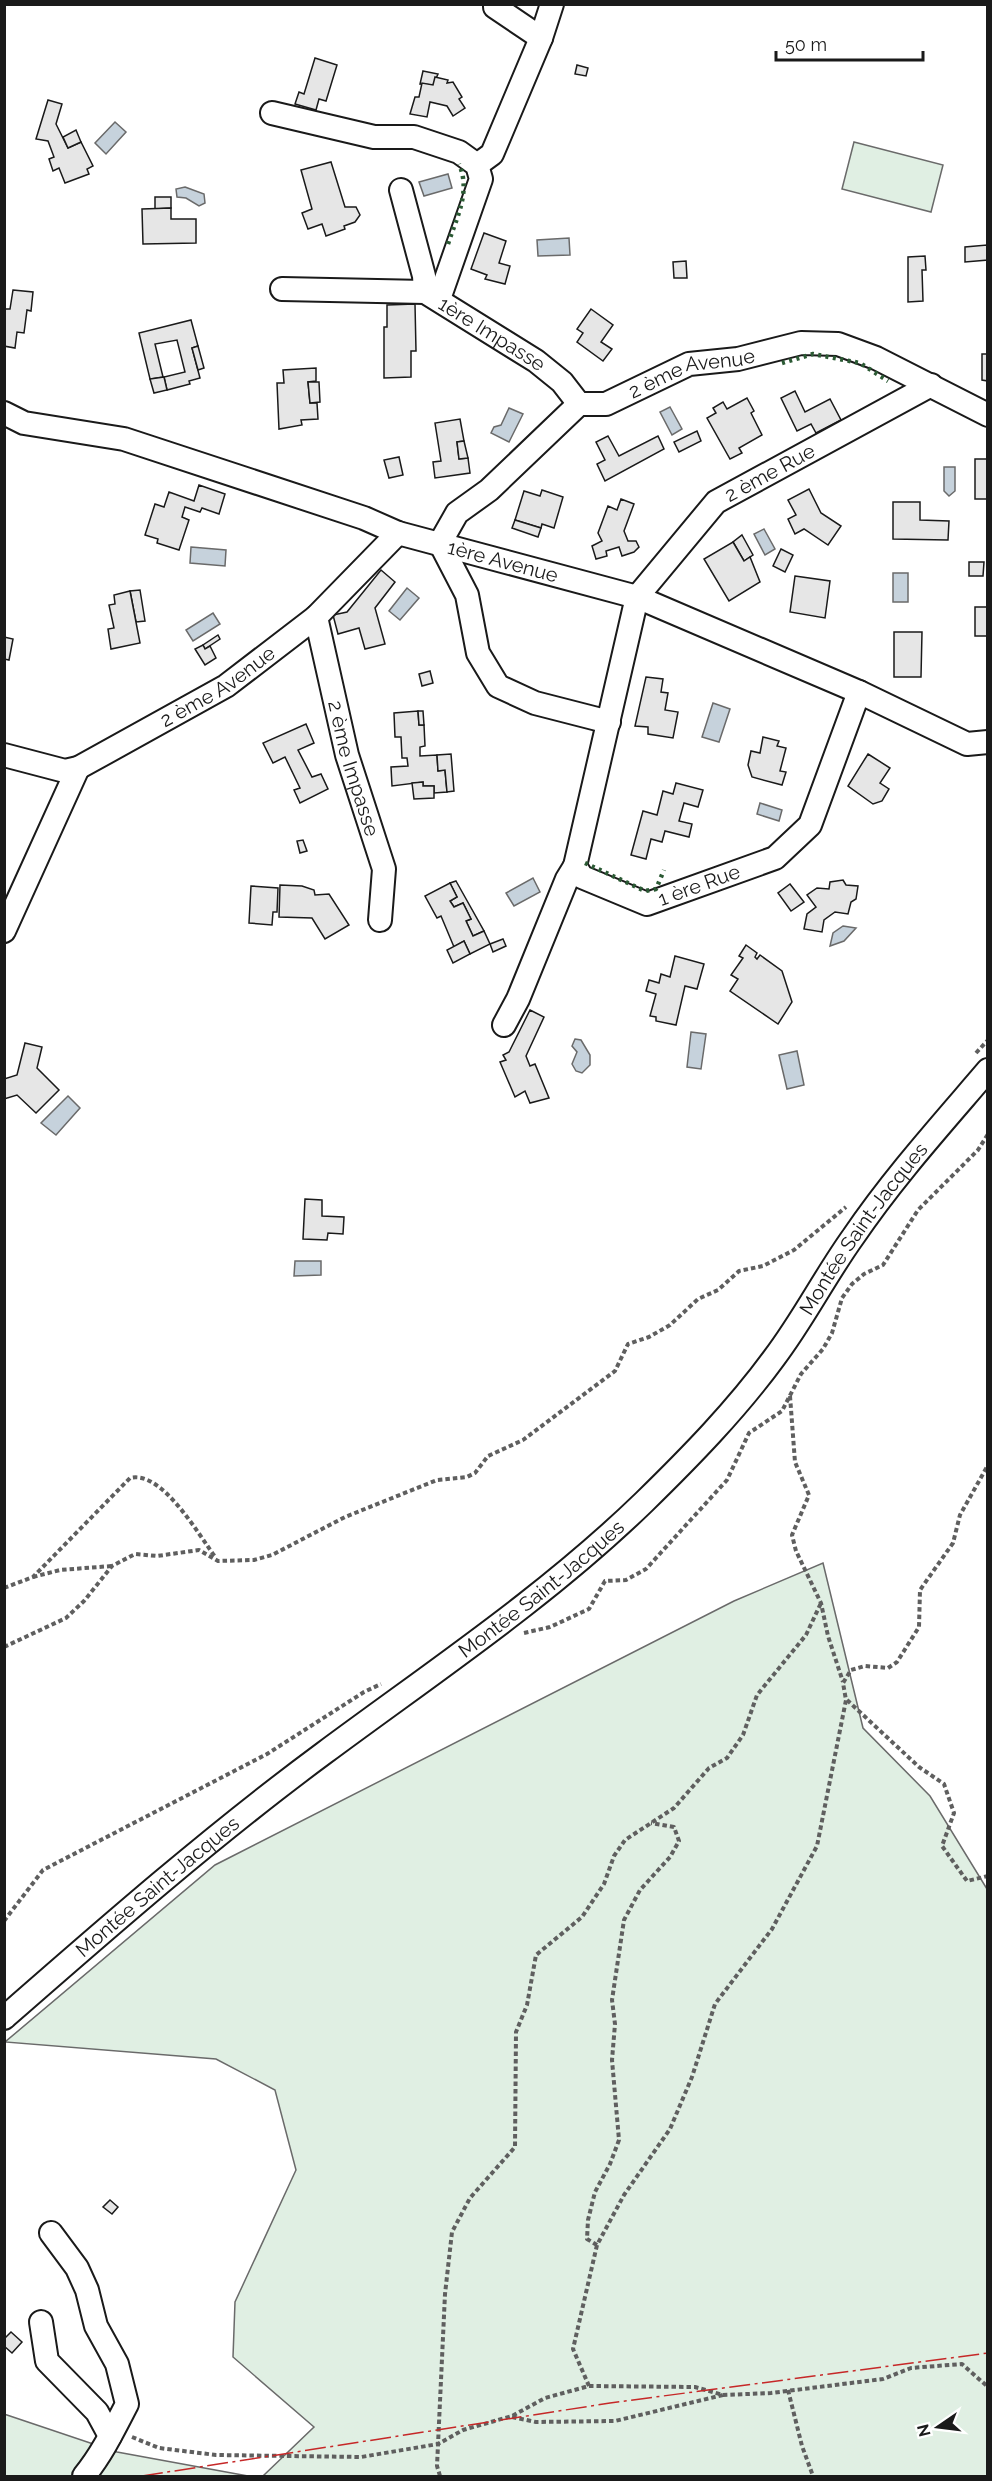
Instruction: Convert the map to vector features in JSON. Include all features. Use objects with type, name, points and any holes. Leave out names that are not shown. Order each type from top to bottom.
[{"type":"street","points":[[495,4],[495,7],[541,38]]},
{"type":"street","points":[[477,165],[492,153],[541,38],[552,4]]},
{"type":"street","points":[[272,113],[374,137],[414,137],[459,152],[477,165],[481,179],[432,296]]},
{"type":"street","points":[[401,190],[424,276],[432,296]]},
{"type":"street","name":"1ère Impasse","points":[[282,290],[432,296],[536,361],[562,382],[579,404]]},
{"type":"street","name":"2 ème Avenue","points":[[579,404],[606,404],[690,364],[738,359],[801,343],[838,344],[931,385],[987,415]]},
{"type":"street","name":"2 ème Rue","points":[[637,597],[716,502],[931,385]]},
{"type":"street","points":[[579,404],[489,490],[458,513],[440,543],[467,595],[478,653],[498,686],[535,703],[609,722]]},
{"type":"street","name":"1ère Avenue","points":[[4,413],[24,423],[124,439],[364,518],[398,533],[637,597],[859,692],[968,744],[987,742]]},
{"type":"street","name":"2 ème Avenue","points":[[78,768],[226,686],[316,617],[398,533]]},
{"type":"street","points":[[504,1025],[518,999],[567,879],[575,866],[637,597]]},
{"type":"street","name":"2 ème Impasse","points":[[316,617],[347,755],[384,869],[380,920]]},
{"type":"street","name":"1 ère Rue","points":[[575,866],[582,877],[647,904],[775,858],[810,825],[859,692]]},
{"type":"street","points":[[4,755],[65,771],[78,768]]},
{"type":"street","points":[[4,931],[78,768]]},
{"type":"street","name":"Montée Saint-Jacques","points":[[4,2018],[228,1828],[324,1753],[487,1635],[590,1553],[645,1501],[733,1409],[775,1357],[852,1237],[981,1062]]},
{"type":"street","points":[[51,2233],[77,2268],[87,2290],[96,2326],[117,2364],[127,2404],[101,2454],[84,2476]]},
{"type":"street","points":[[41,2322],[47,2361],[97,2412],[110,2436]]},
{"type":"path","points":[[981,1062],[987,1040]]},
{"type":"path","points":[[521,1634],[550,1627],[589,1609],[605,1581],[626,1580],[646,1569],[727,1480],[749,1433],[782,1411],[801,1374],[823,1349],[832,1333],[842,1298],[864,1274],[883,1265],[918,1210],[978,1150],[987,1134]]},
{"type":"path","points":[[4,1588],[60,1570],[112,1566],[135,1554],[157,1556],[199,1550],[218,1561],[238,1562],[272,1555],[345,1517],[437,1480],[467,1477],[475,1473],[488,1456],[523,1440],[615,1371],[628,1344],[649,1337],[670,1325],[698,1299],[718,1290],[739,1271],[763,1266],[794,1250],[836,1218],[850,1202]]},
{"type":"path","points":[[590,2386],[573,2349],[597,2245],[624,2195],[670,2129],[692,2077],[715,2004],[772,1929],[817,1846],[846,1700],[821,1603],[796,1551],[792,1535],[808,1495],[795,1462],[790,1396]]},
{"type":"path","points":[[843,1683],[851,1670],[865,1666],[888,1668],[897,1662],[919,1627],[920,1590],[953,1543],[960,1515],[987,1465]]},
{"type":"path","points":[[33,1577],[130,1478],[140,1476],[155,1482],[176,1504],[218,1561]]},
{"type":"path","points":[[4,1647],[66,1618],[84,1601],[112,1566]]},
{"type":"path","points":[[440,2476],[437,2466],[445,2294],[452,2232],[470,2198],[515,2147],[516,2032],[527,2005],[536,1955],[582,1917],[604,1884],[614,1856],[625,1840],[674,1808],[709,1768],[727,1758],[743,1735],[758,1695],[806,1635],[821,1603]]},
{"type":"path","points":[[4,1921],[43,1870],[267,1754],[364,1692],[388,1681]]},
{"type":"path","points":[[846,1700],[919,1767],[944,1784],[954,1813],[942,1846],[967,1881],[987,1876]]},
{"type":"path","points":[[597,2245],[587,2239],[588,2220],[595,2192],[610,2164],[619,2140],[612,2060],[615,2024],[612,2000],[624,1920],[640,1890],[670,1857],[679,1841],[674,1827],[650,1823]]},
{"type":"path","points":[[512,2416],[536,2422],[615,2421],[723,2394],[788,2390],[884,2379],[911,2368],[962,2364],[987,2387]]},
{"type":"path","points":[[110,2436],[132,2437],[159,2448],[216,2455],[360,2457],[438,2444],[463,2430],[512,2416],[545,2398],[590,2386],[695,2387],[723,2394]]},
{"type":"path","points":[[788,2390],[802,2446],[813,2476]]},
{"type":"green space","points":[[854,142],[943,165],[931,212],[842,189]]},
{"type":"green space","points":[[823,1563],[863,1728],[930,1796],[987,1889],[987,2476],[263,2476],[314,2427],[233,2357],[235,2302],[296,2170],[275,2090],[216,2059],[5,2042],[215,1865],[734,1601]]},
{"type":"green space","points":[[4,2414],[117,2452],[248,2476],[5,2476]]},
{"type":"shaded area","points":[[115,122],[126,132],[106,154],[95,143]]},
{"type":"shaded area","points":[[448,174],[452,188],[424,196],[419,182]]},
{"type":"shaded area","points":[[185,187],[204,194],[205,203],[199,206],[186,198],[177,197],[176,189]]},
{"type":"shaded area","points":[[569,238],[570,255],[538,256],[537,240]]},
{"type":"shaded area","points":[[670,407],[682,429],[672,435],[660,412]]},
{"type":"shaded area","points":[[509,408],[523,414],[509,442],[491,433],[494,427],[501,425]]},
{"type":"shaded area","points":[[944,467],[955,467],[955,491],[949,496],[944,491]]},
{"type":"shaded area","points":[[764,529],[775,549],[765,555],[754,534]]},
{"type":"shaded area","points":[[191,547],[226,550],[225,566],[190,563]]},
{"type":"shaded area","points":[[893,573],[908,573],[908,602],[893,602]]},
{"type":"shaded area","points":[[407,588],[419,598],[400,620],[389,611]]},
{"type":"shaded area","points":[[213,613],[220,624],[193,641],[186,630]]},
{"type":"shaded area","points":[[713,703],[730,709],[719,742],[702,737]]},
{"type":"shaded area","points":[[760,803],[782,810],[779,821],[757,814]]},
{"type":"shaded area","points":[[533,878],[540,892],[514,906],[506,893]]},
{"type":"shaded area","points":[[843,926],[856,928],[844,941],[830,946],[833,933]]},
{"type":"shaded area","points":[[691,1032],[706,1034],[701,1069],[687,1067]]},
{"type":"shaded area","points":[[575,1039],[581,1040],[590,1055],[590,1065],[582,1073],[576,1071],[572,1064],[577,1052],[572,1046]]},
{"type":"shaded area","points":[[797,1051],[804,1085],[787,1089],[779,1055]]},
{"type":"shaded area","points":[[68,1096],[80,1108],[56,1135],[41,1123]]},
{"type":"shaded area","points":[[295,1261],[321,1261],[321,1275],[294,1276]]},
{"type":"building","points":[[315,58],[337,65],[326,101],[319,99],[316,110],[295,104],[299,92],[304,94]]},
{"type":"building","points":[[577,65],[588,68],[586,76],[575,74]]},
{"type":"building","points":[[423,71],[438,74],[433,85],[420,84]]},
{"type":"building","points":[[435,77],[448,80],[447,83],[453,82],[462,97],[459,99],[465,108],[453,116],[447,106],[430,102],[427,117],[410,114],[415,97],[419,97],[422,83],[433,85]]},
{"type":"building","points":[[48,100],[62,104],[56,124],[68,148],[81,142],[93,166],[87,169],[89,174],[65,183],[59,168],[53,171],[49,159],[54,157],[48,141],[36,139]]},
{"type":"building","points":[[76,130],[81,142],[68,148],[63,137]]},
{"type":"building","points":[[331,162],[345,207],[356,207],[360,215],[355,222],[344,226],[345,229],[326,236],[322,224],[308,229],[302,213],[312,209],[301,170]]},
{"type":"building","points":[[155,197],[171,197],[171,208],[155,209]]},
{"type":"building","points":[[171,208],[171,219],[196,219],[196,243],[143,244],[142,209]]},
{"type":"building","points":[[484,233],[506,241],[499,263],[510,266],[505,284],[485,279],[487,275],[471,269]]},
{"type":"building","points":[[987,245],[988,260],[965,262],[965,247]]},
{"type":"building","points":[[925,256],[926,270],[922,270],[923,301],[908,302],[908,257]]},
{"type":"building","points":[[686,261],[687,278],[674,278],[673,262]]},
{"type":"building","points":[[13,290],[33,292],[31,311],[27,310],[24,333],[17,332],[15,348],[4,346],[4,309],[10,309]]},
{"type":"building","points":[[415,304],[416,351],[411,351],[411,377],[384,378],[384,327],[387,327],[387,305]]},
{"type":"building","points":[[591,309],[613,325],[601,342],[612,349],[603,361],[577,342],[583,333],[577,329]]},
{"type":"building","points":[[191,320],[198,346],[192,348],[200,378],[189,381],[190,384],[167,390],[164,377],[185,372],[177,340],[155,344],[163,377],[150,379],[139,333]]},
{"type":"building","points":[[198,346],[204,368],[198,370],[192,348]]},
{"type":"building","points":[[982,354],[988,354],[988,381],[982,380]]},
{"type":"building","points":[[316,368],[316,381],[308,382],[310,403],[317,403],[318,419],[301,420],[302,425],[279,429],[277,383],[284,383],[283,370]]},
{"type":"building","points":[[164,377],[167,390],[154,393],[150,379]]},
{"type":"building","points":[[308,382],[319,382],[320,402],[310,403]]},
{"type":"building","points":[[795,391],[805,412],[830,399],[841,420],[816,433],[811,424],[797,431],[781,398]]},
{"type":"building","points":[[747,398],[754,411],[751,413],[762,435],[739,448],[742,453],[730,459],[707,418],[716,413],[713,408],[723,402],[727,409]]},
{"type":"building","points":[[460,419],[464,441],[457,442],[459,459],[468,458],[470,473],[435,478],[433,462],[441,461],[435,423]]},
{"type":"building","points":[[697,431],[701,441],[679,452],[674,442]]},
{"type":"building","points":[[608,436],[619,456],[658,436],[664,449],[605,481],[597,464],[605,460],[596,442]]},
{"type":"building","points":[[464,441],[468,458],[459,459],[457,442]]},
{"type":"building","points":[[399,457],[403,475],[389,478],[384,460]]},
{"type":"building","points":[[975,459],[988,459],[988,499],[975,499]]},
{"type":"building","points":[[199,485],[225,494],[219,514],[202,508],[200,512],[185,507],[182,517],[189,520],[179,550],[157,543],[158,539],[145,535],[155,504],[164,507],[169,492],[194,501]]},
{"type":"building","points":[[809,489],[821,513],[841,526],[828,545],[804,529],[795,534],[788,519],[796,515],[788,500]]},
{"type":"building","points":[[542,490],[563,497],[554,528],[542,524],[541,528],[515,520],[524,491],[540,496]]},
{"type":"building","points":[[621,499],[634,504],[624,531],[628,541],[636,541],[639,547],[634,552],[622,556],[619,547],[606,551],[607,556],[596,559],[592,546],[602,541],[598,533],[608,506],[617,510]]},
{"type":"building","points":[[893,502],[920,502],[920,520],[949,521],[948,540],[893,539]]},
{"type":"building","points":[[515,520],[541,528],[538,537],[512,528]]},
{"type":"building","points":[[742,535],[753,555],[744,561],[733,542]]},
{"type":"building","points":[[733,542],[744,561],[750,557],[760,582],[729,601],[704,559]]},
{"type":"building","points":[[781,549],[793,555],[785,572],[773,566]]},
{"type":"building","points":[[969,562],[984,562],[983,576],[969,576]]},
{"type":"building","points":[[381,570],[395,582],[375,608],[385,644],[365,649],[359,628],[338,634],[333,615],[347,612]]},
{"type":"building","points":[[795,576],[830,581],[825,618],[790,612]]},
{"type":"building","points":[[140,590],[145,621],[136,622],[130,591]]},
{"type":"building","points":[[130,591],[140,643],[111,649],[108,629],[114,628],[109,605],[115,604],[114,595]]},
{"type":"building","points":[[975,607],[988,607],[988,636],[975,636]]},
{"type":"building","points":[[894,632],[922,632],[921,677],[894,677]]},
{"type":"building","points":[[218,635],[220,639],[205,649],[203,645]]},
{"type":"building","points":[[4,637],[13,639],[9,660],[4,659]]},
{"type":"building","points":[[203,645],[205,649],[210,646],[216,658],[205,665],[195,649]]},
{"type":"building","points":[[430,671],[433,683],[422,686],[419,674]]},
{"type":"building","points":[[646,677],[663,679],[661,692],[668,693],[665,710],[678,712],[673,738],[648,734],[648,727],[635,726]]},
{"type":"building","points":[[418,711],[419,725],[424,725],[425,746],[420,747],[420,756],[437,755],[438,771],[445,770],[447,792],[434,793],[434,786],[423,786],[423,782],[392,786],[391,767],[408,766],[407,758],[402,758],[401,737],[395,737],[394,713]]},
{"type":"building","points":[[418,711],[423,711],[424,725],[419,725]]},
{"type":"building","points":[[306,724],[314,743],[298,750],[312,777],[321,774],[328,789],[300,803],[294,790],[300,788],[285,757],[273,763],[263,743]]},
{"type":"building","points":[[763,737],[779,741],[777,746],[786,748],[780,771],[786,772],[782,785],[752,777],[748,765],[751,751],[760,753]]},
{"type":"building","points":[[451,754],[454,791],[447,792],[445,770],[438,771],[437,755]]},
{"type":"building","points":[[868,754],[890,768],[880,783],[889,789],[882,801],[873,804],[848,786]]},
{"type":"building","points":[[423,782],[423,786],[434,786],[434,798],[414,799],[412,783]]},
{"type":"building","points":[[676,783],[703,790],[698,807],[684,803],[679,821],[692,824],[689,837],[665,831],[662,842],[651,839],[646,859],[631,855],[643,811],[657,815],[663,791],[673,794]]},
{"type":"building","points":[[303,840],[307,851],[300,853],[297,841]]},
{"type":"building","points":[[843,880],[846,885],[858,886],[856,899],[851,902],[848,914],[835,912],[824,920],[822,932],[804,929],[807,914],[816,907],[807,895],[817,888],[829,889],[830,882]]},
{"type":"building","points":[[456,881],[484,931],[473,936],[466,921],[471,919],[463,903],[454,907],[450,901],[457,897],[450,883]]},
{"type":"building","points":[[450,883],[457,897],[450,901],[454,907],[463,903],[471,919],[466,921],[473,936],[484,931],[490,944],[470,954],[464,941],[454,947],[441,916],[437,918],[425,896]]},
{"type":"building","points":[[790,884],[804,902],[791,911],[778,893]]},
{"type":"building","points":[[280,885],[302,886],[314,890],[315,895],[329,894],[349,925],[325,939],[312,918],[279,917]]},
{"type":"building","points":[[251,886],[278,888],[277,912],[273,912],[272,925],[249,923]]},
{"type":"building","points":[[503,939],[506,946],[493,952],[490,944]]},
{"type":"building","points":[[464,941],[470,954],[453,963],[447,950]]},
{"type":"building","points":[[746,945],[757,953],[755,957],[757,959],[760,955],[782,971],[792,1002],[778,1024],[730,991],[738,979],[731,975],[743,958],[739,956]]},
{"type":"building","points":[[675,956],[704,964],[697,989],[685,986],[676,1025],[656,1021],[656,1017],[650,1016],[656,994],[646,991],[649,980],[659,983],[661,974],[670,977]]},
{"type":"building","points":[[530,1010],[544,1017],[526,1056],[530,1066],[535,1064],[549,1098],[530,1103],[525,1091],[515,1097],[500,1062],[506,1060],[503,1055],[509,1052]]},
{"type":"building","points":[[25,1043],[42,1047],[37,1068],[59,1090],[36,1113],[17,1095],[4,1099],[4,1079],[17,1075]]},
{"type":"building","points":[[305,1199],[322,1200],[322,1216],[344,1217],[343,1234],[328,1233],[327,1240],[303,1239]]},
{"type":"building","points":[[110,2200],[118,2207],[112,2214],[103,2207]]},
{"type":"building","points":[[11,2332],[22,2342],[12,2353],[4,2346],[4,2339]]},
{"type":"hedge","points":[[448,244],[459,214],[463,194],[464,184],[459,164]]},
{"type":"hedge","points":[[782,363],[813,354],[860,363],[888,381]]},
{"type":"hedge","points":[[585,863],[645,891],[656,889],[664,870]]},
{"type":"power","points":[[142,2476],[610,2403],[988,2353]]}]
